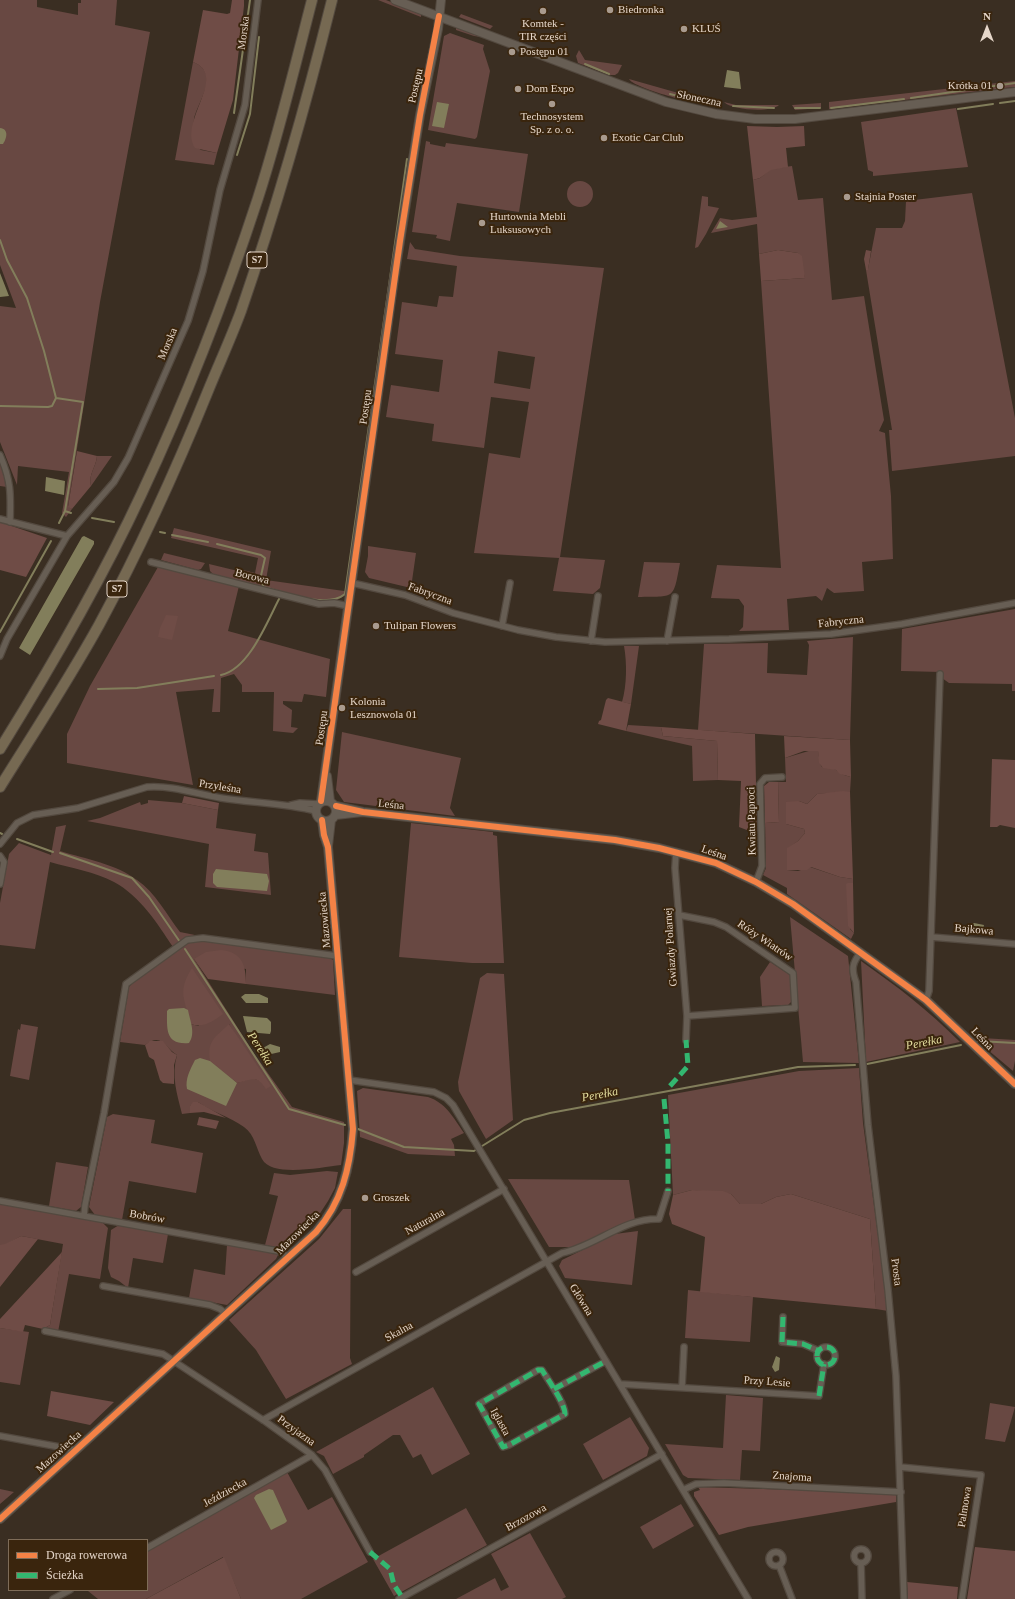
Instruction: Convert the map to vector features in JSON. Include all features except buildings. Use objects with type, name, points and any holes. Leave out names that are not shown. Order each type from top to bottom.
[{"type":"highway","name":"S7","points":[[0,750],[82,610],[141,497],[186,395],[258,197],[278,132],[312,0]]},
{"type":"highway","name":"S7","points":[[0,787],[68,678],[99,624],[162,498],[194,424],[240,312],[275,206],[317,61],[332,0]]},
{"type":"street","name":"Morska","points":[[0,656],[7,639],[67,536],[114,482],[128,458],[188,320],[203,272],[220,190],[245,105],[258,0]]},
{"type":"street","name":"Słoneczna","points":[[395,0],[666,102],[697,111],[732,117],[766,119],[805,118],[1015,92]]},
{"type":"street","name":"Postępu","points":[[318,805],[326,773],[348,606],[400,241],[420,115],[441,0]]},
{"type":"street","points":[[0,454],[8,475],[11,498],[10,522]]},
{"type":"street","points":[[0,519],[67,536]]},
{"type":"street","name":"Borowa","points":[[151,562],[320,605],[334,604],[348,606]]},
{"type":"street","name":"Fabryczna","points":[[352,583],[405,595],[453,613],[534,634],[591,641],[667,641],[831,634],[902,624],[1015,603]]},
{"type":"street","points":[[502,626],[510,583]]},
{"type":"street","points":[[591,641],[598,596]]},
{"type":"street","points":[[667,641],[675,596]]},
{"type":"street","points":[[926,1000],[929,991],[940,674]]},
{"type":"street","name":"Postępu","points":[[326,773],[333,803],[333,817]]},
{"type":"street","name":"Kwiatu Paproci","points":[[756,882],[762,866],[760,784],[765,778],[782,777]]},
{"type":"street","name":"Przyleśna","points":[[0,844],[17,824],[33,815],[88,806],[147,787],[159,787],[229,799],[290,805],[300,803],[318,805]]},
{"type":"street","name":"Leśna","points":[[318,805],[333,803],[363,812],[607,839],[676,852],[716,863],[756,882],[793,904],[926,1000],[1015,1084]]},
{"type":"street","points":[[318,805],[318,817],[322,820]]},
{"type":"street","name":"Leśna","points":[[322,820],[363,812]]},
{"type":"street","name":"Mazowiecka","points":[[328,847],[333,817]]},
{"type":"street","name":"Mazowiecka","points":[[0,1518],[225,1313],[289,1257],[316,1232],[329,1216],[344,1182],[351,1155],[353,1129],[328,847],[324,835],[322,820]]},
{"type":"street","name":"Gwiazdy Polarnej","points":[[676,852],[675,868],[687,1016],[686,1040]]},
{"type":"street","points":[[0,856],[4,862],[0,884]]},
{"type":"street","name":"Róży Wiatrów","points":[[679,915],[714,922],[726,927],[793,972],[795,1008],[687,1016]]},
{"type":"street","name":"Bajkowa","points":[[931,937],[1015,944]]},
{"type":"street","points":[[84,1216],[104,1113],[126,984],[187,940],[203,938],[338,956]]},
{"type":"street","name":"Prosta","points":[[861,952],[854,960],[852,971],[856,982],[868,1125],[892,1318],[900,1467],[904,1599]]},
{"type":"street","name":"Główna","points":[[349,1080],[439,1094],[450,1101],[482,1152],[748,1599]]},
{"type":"street","name":"Naturalna","points":[[356,1272],[504,1189]]},
{"type":"street","points":[[546,1261],[562,1253],[572,1251],[590,1243],[620,1228],[634,1223],[659,1219],[668,1191]]},
{"type":"street","name":"Bobrów","points":[[0,1201],[278,1251],[289,1257]]},
{"type":"street","name":"Skalna","points":[[263,1420],[546,1261]]},
{"type":"street","points":[[103,1286],[210,1305],[225,1313]]},
{"type":"street","points":[[783,1317],[782,1342],[803,1344],[819,1351]]},
{"type":"street","name":"Przyjazna","points":[[44,1331],[160,1354],[174,1360],[222,1394],[263,1420],[312,1455],[325,1470],[370,1552]]},
{"type":"street","points":[[682,1387],[684,1347]]},
{"type":"street","name":"Przy Lesie","points":[[823,1348],[829,1348],[834,1354],[832,1362],[824,1364],[820,1363],[817,1358],[819,1351],[823,1348]]},
{"type":"street","points":[[554,1389],[606,1360]]},
{"type":"street","name":"Przy Lesie","points":[[620,1384],[820,1396],[824,1364]]},
{"type":"street","name":"Iglasta","points":[[538,1370],[542,1370],[554,1389],[565,1410],[563,1416],[509,1445],[501,1445],[479,1406],[480,1403],[538,1370]]},
{"type":"street","name":"Mazowiecka","points":[[0,1436],[76,1450]]},
{"type":"street","name":"Brzozowa","points":[[399,1599],[662,1454]]},
{"type":"street","name":"Jeździecka","points":[[148,1547],[312,1455]]},
{"type":"street","name":"Palmowa","points":[[900,1467],[981,1475],[962,1599]]},
{"type":"street","name":"Znajoma","points":[[683,1490],[696,1484],[724,1483],[901,1492]]},
{"type":"street","points":[[861,1563],[862,1599]]},
{"type":"street","points":[[779,1565],[792,1599]]},
{"type":"street","points":[[53,1599],[68,1591]]},
{"type":"shaded area","points":[[0,0],[37,0],[37,7],[78,15],[78,3],[81,3],[81,0],[117,0],[115,25],[150,32],[100,302],[68,506],[72,509],[66,517],[62,513],[69,472],[18,466],[17,485],[0,442],[0,306],[16,308],[0,265]]},
{"type":"shaded area","points":[[232,0],[244,0],[244,6],[233,100],[217,153],[195,148],[192,137],[193,125],[205,88],[206,78],[203,69],[193,62],[203,10],[227,14],[230,13]]},
{"type":"shaded area","points":[[378,0],[386,0],[421,14],[421,17]]},
{"type":"shaded area","points":[[461,14],[493,26],[490,29],[459,17]]},
{"type":"shaded area","points":[[456,26],[481,37],[456,30]]},
{"type":"shaded area","points":[[450,33],[484,45],[483,49],[490,71],[477,137],[475,139],[428,130],[444,36]]},
{"type":"shaded area","points":[[579,50],[585,60],[622,65],[618,73],[615,75],[610,75],[578,63],[576,56]]},
{"type":"shaded area","points":[[193,62],[201,67],[206,73],[207,80],[206,87],[194,119],[193,144],[201,150],[217,153],[214,165],[175,160]]},
{"type":"shaded area","points":[[727,70],[739,72],[741,89],[724,87]]},
{"type":"shaded area","points":[[629,79],[710,102],[695,102],[668,96],[642,87],[633,83]]},
{"type":"shaded area","points":[[1015,81],[1015,87],[1004,88],[1003,84],[996,85],[996,89],[829,109],[829,102]]},
{"type":"shaded area","points":[[437,102],[449,104],[444,128],[432,126]]},
{"type":"shaded area","points":[[724,102],[736,105],[779,105],[768,109],[751,110],[734,107]]},
{"type":"shaded area","points":[[821,103],[821,108],[795,110],[792,105]]},
{"type":"shaded area","points":[[956,108],[968,167],[873,176],[873,172],[868,170],[861,122]]},
{"type":"shaded area","points":[[747,126],[804,126],[805,146],[786,148],[788,167],[771,170],[760,178],[753,180]]},
{"type":"shaded area","points":[[0,128],[6,132],[3,144],[0,144]]},
{"type":"shaded area","points":[[426,141],[430,142],[430,144],[445,147],[446,143],[528,154],[519,212],[457,203],[450,241],[436,238],[437,235],[412,232]]},
{"type":"shaded area","points":[[792,166],[798,200],[823,198],[832,300],[864,296],[884,420],[879,431],[885,433],[891,496],[893,559],[862,562],[864,591],[834,593],[827,588],[822,601],[816,596],[787,599],[789,630],[739,631],[743,627],[744,606],[739,599],[711,598],[717,565],[781,568],[761,281],[805,278],[798,253],[778,250],[759,254],[757,224],[711,233],[720,218],[732,220],[757,217],[753,180],[760,178],[771,169]]},
{"type":"shaded area","points":[[580,181],[589,185],[593,194],[589,203],[580,207],[571,203],[567,194],[571,185]]},
{"type":"shaded area","points":[[972,193],[1015,418],[1015,456],[892,471],[889,430],[892,430],[866,270],[868,269],[876,228],[902,228],[905,221],[906,201]]},
{"type":"shaded area","points":[[702,196],[708,197],[708,206],[719,208],[706,234],[698,247],[695,248]]},
{"type":"shaded area","points":[[720,221],[728,227],[716,229]]},
{"type":"shaded area","points":[[410,242],[415,249],[460,256],[604,268],[560,557],[605,560],[600,588],[593,594],[553,591],[559,558],[474,553],[489,453],[520,458],[529,402],[491,397],[484,448],[432,441],[434,424],[386,417],[391,385],[439,392],[443,360],[395,354],[402,302],[437,307],[439,296],[453,297],[457,266],[407,259]],"holes":[[[498,351],[535,357],[530,389],[494,383]]]},
{"type":"shaded area","points":[[778,250],[798,253],[802,256],[805,278],[761,281],[759,254]]},
{"type":"shaded area","points":[[866,250],[871,251],[868,270],[866,270],[864,259]]},
{"type":"shaded area","points":[[0,273],[9,296],[0,297]]},
{"type":"shaded area","points":[[77,451],[97,456],[91,474],[91,486],[72,509],[68,507]]},
{"type":"shaded area","points":[[97,456],[112,456],[91,486],[91,474]]},
{"type":"shaded area","points":[[0,464],[7,481],[7,487],[0,486]]},
{"type":"shaded area","points":[[46,477],[65,481],[64,495],[45,491]]},
{"type":"shaded area","points":[[0,522],[47,538],[26,577],[0,570]]},
{"type":"shaded area","points":[[174,528],[271,551],[266,580],[344,591],[346,592],[346,595],[335,601],[323,603],[213,574],[210,571],[209,564],[238,571],[243,570],[255,573],[258,558],[171,538]]},
{"type":"shaded area","points":[[84,536],[94,541],[94,544],[30,655],[19,648],[82,537]]},
{"type":"shaded area","points":[[368,546],[416,553],[411,588],[369,578],[365,572]]},
{"type":"shaded area","points":[[164,553],[205,563],[201,569],[198,570],[161,560]]},
{"type":"shaded area","points":[[644,562],[680,563],[676,584],[670,594],[659,597],[638,597]]},
{"type":"shaded area","points":[[158,567],[239,586],[228,631],[330,659],[326,697],[304,694],[302,702],[283,701],[283,704],[292,710],[291,727],[298,728],[293,733],[273,731],[274,692],[242,692],[242,685],[234,674],[221,678],[220,712],[212,712],[214,689],[176,692],[193,785],[67,763],[67,734],[90,686]]},
{"type":"shaded area","points":[[1015,609],[1015,691],[1012,691],[1012,684],[949,683],[942,678],[941,672],[901,671],[902,629]]},
{"type":"shaded area","points":[[166,615],[178,616],[172,640],[158,637]]},
{"type":"shaded area","points":[[853,637],[850,740],[698,730],[704,644],[768,643],[767,673],[807,675],[809,645],[807,641]]},
{"type":"shaded area","points":[[624,646],[639,646],[631,704],[622,702],[626,674]]},
{"type":"shaded area","points":[[608,698],[631,704],[626,731],[598,724],[601,720],[606,700]]},
{"type":"shaded area","points":[[628,725],[661,727],[663,736],[717,741],[718,780],[693,781],[692,746],[626,731]]},
{"type":"shaded area","points":[[661,727],[755,734],[757,834],[739,827],[741,781],[718,780],[717,741],[663,736]]},
{"type":"shaded area","points":[[342,732],[461,758],[450,808],[455,816],[344,802],[336,790]]},
{"type":"shaded area","points":[[784,736],[850,740],[851,777],[840,774],[836,770],[823,768],[819,763],[818,751],[804,751],[785,758]]},
{"type":"shaded area","points":[[812,750],[818,751],[821,766],[831,768],[851,777],[850,792],[817,794],[807,804],[799,801],[786,824],[804,829],[805,833],[798,841],[787,849],[787,870],[798,871],[810,867],[840,877],[853,879],[853,883],[848,883],[850,929],[854,933],[851,939],[787,894],[787,888],[763,875],[766,868],[765,823],[779,822],[778,782],[786,782],[785,758]]},
{"type":"shaded area","points":[[992,759],[1015,760],[1015,828],[1000,825],[997,827],[990,827]]},
{"type":"shaded area","points":[[769,782],[778,782],[779,822],[765,823],[764,786]]},
{"type":"shaded area","points":[[843,791],[850,792],[853,879],[840,877],[811,867],[807,870],[787,870],[787,848],[798,841],[805,833],[804,829],[786,824],[786,802],[799,801],[807,804],[817,794]]},
{"type":"shaded area","points":[[184,796],[219,803],[218,810],[182,803]]},
{"type":"shaded area","points":[[148,800],[182,803],[218,810],[216,828],[256,834],[254,851],[268,853],[271,895],[205,887],[209,844],[87,821],[100,818],[140,802],[141,805],[148,803]]},
{"type":"shaded area","points":[[411,823],[493,832],[493,835],[497,836],[504,963],[472,963],[399,957]]},
{"type":"shaded area","points":[[66,825],[60,851],[100,862],[129,874],[149,891],[180,932],[195,935],[173,947],[140,902],[123,888],[114,882],[83,870],[50,862],[35,949],[0,945],[0,903],[9,854],[19,843],[51,855],[56,827]]},
{"type":"shaded area","points":[[216,869],[267,874],[269,881],[267,891],[217,887],[213,883],[213,874]]},
{"type":"shaded area","points":[[853,883],[854,933],[848,926],[846,884]]},
{"type":"shaded area","points":[[790,917],[848,956],[859,1063],[803,1062]]},
{"type":"shaded area","points":[[974,923],[984,925],[982,933],[970,932],[969,926]]},
{"type":"shaded area","points":[[203,940],[330,958],[333,960],[335,995],[246,984],[246,969],[194,959],[255,1055],[292,1107],[344,1122],[344,1143],[341,1165],[286,1170],[267,1165],[262,1159],[251,1134],[239,1123],[209,1109],[198,1102],[190,1106],[190,1113],[182,1114],[175,1078],[175,1063],[177,1055],[163,1042],[155,1040],[145,1045],[120,1042],[129,987],[134,981],[185,944]],"holes":[[[188,1010],[199,1026],[190,1024]],[[229,1024],[261,1081],[252,1078],[237,1083],[227,1074]]]},
{"type":"shaded area","points":[[221,950],[234,953],[244,965],[246,984],[208,979],[194,959],[206,952]]},
{"type":"shaded area","points":[[861,961],[912,999],[960,1042],[866,1062]]},
{"type":"shaded area","points":[[770,962],[790,975],[793,1000],[788,1005],[762,1006],[760,977]]},
{"type":"shaded area","points":[[192,968],[223,1014],[204,1025],[190,1024],[185,1002],[183,990],[184,984]]},
{"type":"shaded area","points":[[487,973],[504,974],[513,1120],[486,1139],[459,1091],[458,1082],[480,978]]},
{"type":"shaded area","points":[[245,994],[259,994],[268,998],[268,1003],[246,1003],[241,997]]},
{"type":"shaded area","points":[[184,1008],[188,1010],[192,1027],[192,1035],[189,1043],[181,1043],[171,1038],[167,1024],[167,1011],[169,1009]]},
{"type":"shaded area","points":[[243,1016],[267,1018],[271,1022],[270,1034],[247,1032]]},
{"type":"shaded area","points":[[21,1024],[38,1027],[29,1080],[10,1076],[18,1029],[20,1030]]},
{"type":"shaded area","points":[[229,1024],[271,1086],[266,1089],[259,1081],[253,1079],[237,1083],[210,1061],[209,1054],[213,1040]]},
{"type":"shaded area","points":[[975,1039],[1015,1040],[1015,1061],[1013,1071]]},
{"type":"shaded area","points":[[150,1041],[163,1041],[172,1052],[177,1055],[174,1065],[174,1084],[163,1083],[160,1080],[154,1060],[149,1057],[145,1045]]},
{"type":"shaded area","points":[[270,1044],[280,1047],[280,1052],[267,1055],[264,1054],[263,1048]]},
{"type":"shaded area","points":[[200,1058],[210,1061],[237,1083],[226,1106],[187,1089],[187,1078],[195,1060]]},
{"type":"shaded area","points":[[859,1068],[863,1123],[888,1311],[876,1309],[870,1219],[791,1194],[776,1197],[761,1204],[740,1204],[731,1194],[692,1190],[673,1195],[668,1095],[799,1071]]},
{"type":"shaded area","points":[[363,1088],[428,1097],[440,1103],[453,1116],[464,1133],[451,1139],[454,1145],[455,1156],[408,1154],[360,1137],[357,1091]]},
{"type":"shaded area","points":[[193,1102],[198,1102],[226,1118],[204,1112],[190,1113],[190,1106]]},
{"type":"shaded area","points":[[113,1114],[155,1120],[151,1143],[203,1153],[196,1193],[129,1181],[122,1220],[95,1215],[89,1207],[107,1117]]},
{"type":"shaded area","points":[[199,1117],[219,1121],[216,1129],[197,1125]]},
{"type":"shaded area","points":[[56,1162],[88,1167],[81,1207],[76,1211],[49,1206]]},
{"type":"shaded area","points":[[327,1171],[338,1172],[335,1188],[315,1221],[289,1246],[281,1248],[265,1245],[278,1196],[269,1194],[274,1173],[290,1175]]},
{"type":"shaded area","points":[[508,1179],[629,1180],[635,1220],[572,1247],[549,1247]]},
{"type":"shaded area","points":[[692,1190],[723,1191],[731,1194],[740,1204],[761,1204],[776,1197],[791,1194],[870,1219],[876,1309],[700,1292],[705,1237],[672,1224],[669,1214],[673,1195]]},
{"type":"shaded area","points":[[0,1203],[101,1221],[108,1228],[100,1279],[69,1274],[58,1332],[43,1329],[50,1325],[63,1244],[21,1236],[5,1245],[0,1245]]},
{"type":"shaded area","points":[[343,1209],[351,1209],[350,1358],[352,1364],[286,1399],[256,1350],[229,1320],[319,1239]]},
{"type":"shaded area","points":[[119,1225],[168,1234],[163,1263],[133,1258],[128,1288],[111,1277],[108,1268],[111,1230]]},
{"type":"shaded area","points":[[638,1231],[632,1285],[565,1278],[559,1266],[562,1260],[615,1234]]},
{"type":"shaded area","points":[[21,1236],[38,1239],[0,1287],[0,1245]]},
{"type":"shaded area","points":[[227,1245],[275,1253],[278,1255],[276,1259],[227,1305],[189,1298],[194,1269],[225,1275]]},
{"type":"shaded area","points":[[62,1252],[50,1325],[43,1329],[25,1325],[23,1332],[0,1328],[0,1319]]},
{"type":"shaded area","points":[[688,1290],[753,1297],[750,1342],[685,1338]]},
{"type":"shaded area","points":[[0,1328],[29,1332],[20,1385],[0,1382]]},
{"type":"shaded area","points":[[776,1356],[780,1358],[779,1370],[775,1372],[772,1367]]},
{"type":"shaded area","points":[[433,1387],[470,1454],[432,1475],[421,1454],[413,1458],[400,1435],[393,1435],[364,1455],[364,1457],[333,1474],[324,1456],[316,1452]]},
{"type":"shaded area","points":[[51,1391],[114,1402],[90,1425],[47,1416]]},
{"type":"shaded area","points":[[726,1395],[763,1398],[760,1451],[742,1450],[740,1480],[688,1478],[683,1475],[665,1444],[723,1448]]},
{"type":"shaded area","points":[[990,1403],[1015,1407],[1005,1442],[985,1439]]},
{"type":"shaded area","points":[[630,1417],[649,1448],[647,1456],[603,1480],[583,1444]]},
{"type":"shaded area","points":[[287,1472],[308,1510],[332,1497],[368,1562],[301,1599],[241,1599],[223,1557],[146,1599],[98,1599],[88,1591],[148,1591],[148,1550]]},
{"type":"shaded area","points":[[698,1487],[896,1493],[896,1502],[748,1527],[719,1535],[694,1496],[694,1492],[700,1490]]},
{"type":"shaded area","points":[[0,1489],[14,1492],[0,1504]]},
{"type":"shaded area","points":[[269,1489],[273,1490],[287,1521],[271,1530],[254,1498],[256,1495]]},
{"type":"shaded area","points":[[681,1504],[694,1526],[653,1549],[640,1527]]},
{"type":"shaded area","points":[[466,1508],[487,1545],[394,1596],[373,1559]]},
{"type":"shaded area","points":[[530,1533],[566,1597],[562,1599],[456,1599],[495,1578],[501,1591],[509,1587],[491,1554]]},
{"type":"shaded area","points":[[975,1547],[1015,1551],[1015,1599],[967,1599]]},
{"type":"shaded area","points":[[224,1557],[241,1599],[146,1599]]},
{"type":"shaded area","points":[[907,1582],[958,1587],[957,1599],[908,1599]]},
{"type":"waterway","points":[[234,113],[250,0]]},
{"type":"waterway","points":[[237,155],[250,114],[259,37]]},
{"type":"waterway","points":[[585,64],[609,74]]},
{"type":"waterway","points":[[911,98],[1015,83]]},
{"type":"waterway","points":[[670,94],[702,102]]},
{"type":"waterway","points":[[831,108],[904,99]]},
{"type":"waterway","points":[[1000,103],[1015,101]]},
{"type":"waterway","points":[[958,109],[993,104]]},
{"type":"waterway","points":[[733,106],[774,108]]},
{"type":"waterway","points":[[795,108],[820,108]]},
{"type":"waterway","points":[[217,544],[261,555],[265,558],[260,580],[264,587],[294,596],[317,600],[328,600],[345,594],[407,159]]},
{"type":"waterway","points":[[0,240],[7,260],[27,298],[44,351],[56,398],[52,406],[48,407],[0,406]]},
{"type":"waterway","points":[[56,398],[83,402],[65,511],[71,513]]},
{"type":"waterway","points":[[59,523],[65,511]]},
{"type":"waterway","points":[[92,518],[114,522]]},
{"type":"waterway","points":[[160,532],[165,533]]},
{"type":"waterway","points":[[172,535],[208,542]]},
{"type":"waterway","points":[[0,632],[51,541]]},
{"type":"waterway","points":[[221,675],[231,671],[240,664],[248,654],[263,632],[279,599]]},
{"type":"waterway","points":[[98,689],[137,688],[214,676]]},
{"type":"waterway","name":"Perełka","points":[[17,839],[53,852]]},
{"type":"waterway","name":"Perełka","points":[[60,853],[132,878],[149,897],[180,942]]},
{"type":"waterway","name":"Perełka","points":[[185,949],[289,1109],[345,1125]]},
{"type":"waterway","name":"Perełka","points":[[978,1041],[1015,1043]]},
{"type":"waterway","name":"Perełka","points":[[867,1064],[961,1045]]},
{"type":"waterway","name":"Perełka","points":[[358,1129],[404,1147],[474,1151],[524,1120],[550,1113],[798,1067],[855,1065]]},
{"type":"marked path","points":[[670,1086],[688,1066],[686,1040]]},
{"type":"marked path","points":[[664,1099],[668,1143],[668,1191]]},
{"type":"marked path","points":[[783,1317],[782,1342],[803,1344],[819,1351]]},
{"type":"marked path","points":[[826,1347],[832,1350],[835,1356],[832,1362],[826,1365],[820,1362],[817,1356],[820,1350],[826,1347]]},
{"type":"marked path","points":[[554,1389],[606,1361]]},
{"type":"marked path","points":[[819,1396],[824,1364]]},
{"type":"marked path","points":[[538,1370],[542,1370],[556,1392],[565,1414],[503,1447],[479,1404],[538,1370]]},
{"type":"marked path","points":[[370,1552],[390,1569],[394,1585],[402,1597]]},
{"type":"cycle path","points":[[321,801],[400,241],[420,115],[439,16]]},
{"type":"cycle path","points":[[336,806],[363,812],[615,840],[659,848],[716,863],[756,882],[793,904],[926,1000],[1015,1084]]},
{"type":"cycle path","points":[[0,1519],[316,1232],[325,1221],[338,1197],[347,1171],[353,1129],[328,847],[324,835],[322,820]]},
{"type":"place","name":"Biedronka","points":[[610,10]]},
{"type":"place","name":"Komtek - TIR części","points":[[543,11]]},
{"type":"place","name":"KLUŚ","points":[[684,29]]},
{"type":"place","name":"Postępu 01","points":[[512,52]]},
{"type":"place","name":"Krótka 01","points":[[1000,86]]},
{"type":"place","name":"Dom Expo","points":[[518,89]]},
{"type":"place","name":"Technosystem Sp. z o. o.","points":[[552,104]]},
{"type":"place","name":"Exotic Car Club","points":[[604,138]]},
{"type":"place","name":"Stajnia Poster","points":[[847,197]]},
{"type":"place","name":"Hurtownia Mebli Luksusowych","points":[[482,223]]},
{"type":"place","name":"Tulipan Flowers","points":[[376,626]]},
{"type":"place","name":"Kolonia Lesznowola 01","points":[[342,708]]},
{"type":"place","name":"Groszek","points":[[365,1198]]}]
